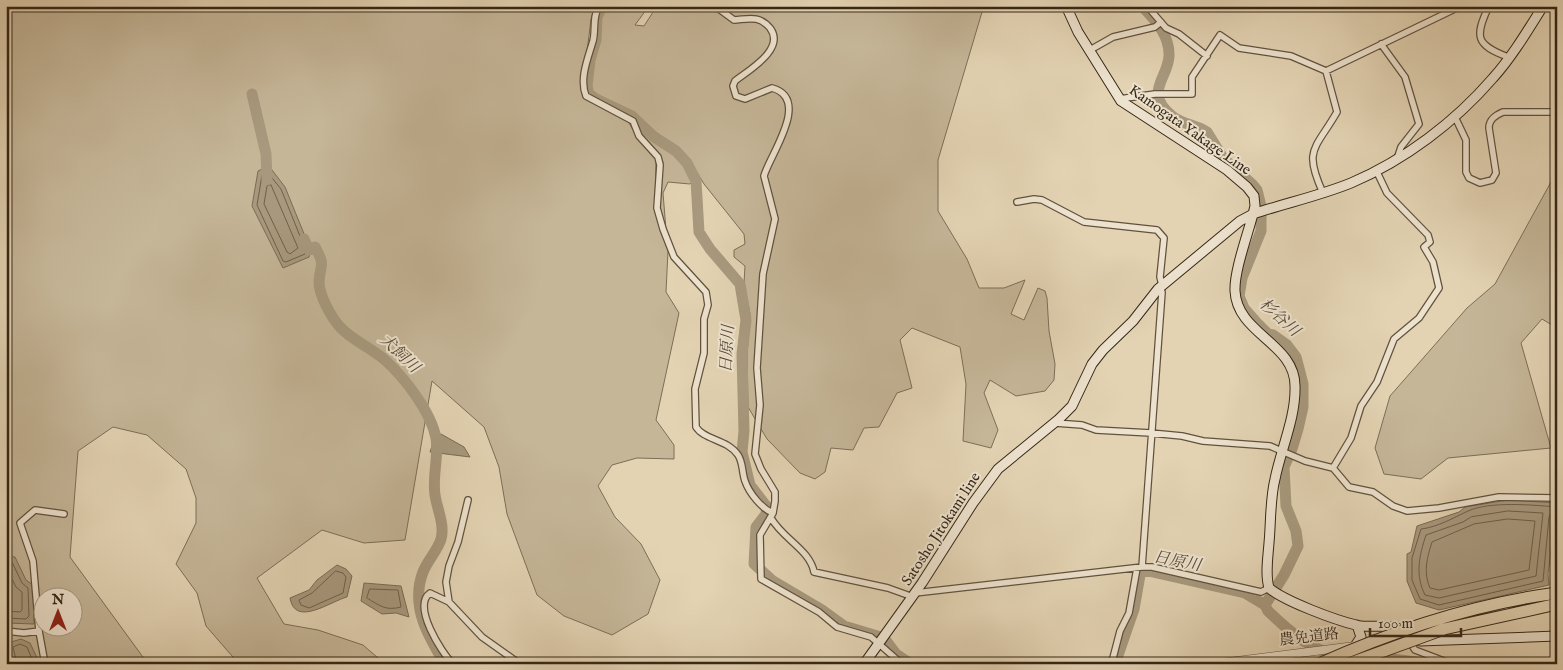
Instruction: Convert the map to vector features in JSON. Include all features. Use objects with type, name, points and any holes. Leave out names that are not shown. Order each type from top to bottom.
[{"type":"highway","points":[[1319,664],[1406,628],[1482,607],[1557,593]]},
{"type":"highway","points":[[1348,664],[1444,629],[1557,604]]},
{"type":"main road","name":"Kamogata Yakage Line","points":[[1066,6],[1119,99],[1230,172],[1254,196],[1256,214],[1235,290],[1242,314],[1283,354],[1292,369],[1295,386],[1294,403],[1273,496],[1268,561],[1272,590]]},
{"type":"main road","name":"Satosho Jitokami line","points":[[864,664],[914,595],[989,480],[998,469],[1072,406],[1092,364],[1103,350],[1133,321],[1160,287],[1226,231],[1256,214],[1323,193],[1376,170],[1427,140],[1455,117],[1495,77],[1543,6]]},
{"type":"main road","points":[[1272,590],[1357,625],[1399,628],[1407,634],[1409,641],[1557,636]]},
{"type":"main road","points":[[1355,646],[1361,637],[1357,625]]},
{"type":"street","points":[[599,6],[593,22],[593,40],[584,74],[584,92],[589,100],[633,121],[640,136],[660,161],[657,208],[663,229],[674,257],[704,288],[708,298],[704,319],[703,363],[695,390],[696,427],[702,433],[722,441],[737,454],[748,488],[770,513],[778,531],[806,555],[814,572],[914,595],[1140,567],[1261,592],[1272,590]]},
{"type":"street","points":[[668,6],[676,8],[685,6]]},
{"type":"street","points":[[715,6],[734,20],[760,19],[772,32],[774,39],[770,51],[736,81],[733,86],[736,96],[745,99],[772,88],[784,94],[787,105],[783,136],[764,176],[775,218],[763,274],[757,368],[760,405],[756,458],[775,492],[770,513],[760,535],[759,570],[761,579],[819,612],[837,627],[882,640],[902,664]]},
{"type":"street","points":[[1147,6],[1159,24],[1180,34],[1207,56]]},
{"type":"street","points":[[1119,99],[1158,94],[1192,94],[1192,77],[1220,35],[1239,48],[1291,56],[1326,71],[1461,6]]},
{"type":"street","points":[[1490,6],[1480,29],[1482,42],[1486,48],[1508,57]]},
{"type":"street","points":[[1090,50],[1113,37],[1159,24]]},
{"type":"street","points":[[1381,44],[1405,76],[1419,124],[1401,147],[1397,159]]},
{"type":"street","points":[[1323,193],[1312,166],[1312,156],[1337,112],[1326,71]]},
{"type":"street","points":[[1455,117],[1466,140],[1466,172],[1469,178],[1480,183],[1492,180],[1496,173],[1495,156],[1489,128],[1490,121],[1497,114],[1504,112],[1557,112]]},
{"type":"street","points":[[1334,468],[1351,438],[1361,406],[1377,382],[1394,339],[1419,318],[1439,288],[1433,262],[1424,246],[1430,242],[1428,235],[1388,193],[1376,170]]},
{"type":"street","points":[[1017,202],[1034,199],[1042,200],[1084,222],[1157,230],[1164,238],[1160,277],[1162,292],[1140,567],[1129,613],[1120,631],[1113,658],[1109,664]]},
{"type":"street","points":[[1055,422],[1082,425],[1096,430],[1151,433],[1182,436],[1203,441],[1264,445],[1283,450],[1305,461],[1334,468],[1349,487],[1373,492],[1393,506],[1406,511],[1438,508],[1499,497],[1557,498]]},
{"type":"street","points":[[449,602],[446,582],[468,500]]},
{"type":"street","points":[[35,588],[33,561],[20,523],[36,510],[64,514]]},
{"type":"street","points":[[452,664],[443,652],[428,622],[423,606],[426,596],[430,593],[449,602],[482,637],[520,664]]},
{"type":"street","points":[[6,631],[32,632]]},
{"type":"street","points":[[40,638],[45,664]]},
{"type":"street","points":[[1429,657],[1426,649],[1430,640]]},
{"type":"street","points":[[1409,641],[1412,649],[1429,657],[1452,664]]},
{"type":"street","name":"農免道路","points":[[1212,664],[1332,648],[1409,641]]},
{"type":"shaded area","points":[[6,6],[596,6],[591,19],[582,93],[585,99],[627,120],[637,136],[656,158],[655,207],[668,251],[666,292],[679,313],[656,420],[674,445],[674,459],[637,458],[612,465],[598,486],[615,517],[641,544],[660,580],[648,614],[612,635],[564,616],[537,595],[507,514],[499,467],[484,427],[432,381],[405,540],[364,543],[322,530],[257,578],[284,624],[318,630],[363,645],[385,664],[239,664],[206,626],[197,593],[176,564],[196,523],[196,498],[186,469],[147,435],[113,427],[78,451],[70,557],[148,664],[6,664]]},
{"type":"shaded area","points":[[605,6],[649,6],[635,25],[644,26],[657,6],[979,6],[982,12],[938,160],[938,211],[967,259],[979,288],[1004,288],[1025,280],[1011,314],[1024,320],[1038,288],[1045,291],[1055,364],[1054,380],[1045,391],[1016,396],[990,380],[984,393],[998,430],[991,448],[963,441],[966,384],[960,347],[912,328],[900,340],[912,388],[897,393],[879,427],[864,428],[853,450],[831,448],[825,472],[815,479],[800,473],[767,439],[748,407],[747,355],[750,314],[744,283],[745,266],[734,257],[734,250],[745,244],[744,234],[704,184],[689,159],[634,114],[592,93],[590,86],[600,17]]},
{"type":"shaded area","points":[[637,123],[651,137],[675,153],[693,181],[690,184],[668,182],[663,193],[666,230],[659,207],[663,162],[642,134]]},
{"type":"shaded area","points":[[1557,171],[1557,328],[1542,319],[1521,343],[1551,448],[1448,458],[1421,479],[1384,474],[1375,448],[1390,396],[1467,308],[1495,284]]},
{"type":"water","points":[[269,166],[285,187],[311,251],[309,257],[283,268],[252,206],[258,171]]},
{"type":"water","points":[[441,434],[464,447],[470,457],[430,452],[435,437]]},
{"type":"water","points":[[1508,500],[1557,503],[1548,574],[1549,585],[1439,610],[1416,603],[1407,581],[1407,554],[1411,552],[1417,526],[1459,512],[1465,507]]},
{"type":"water","points":[[6,556],[15,557],[26,580],[33,585],[33,588],[32,624],[6,623]]},
{"type":"water","points":[[337,565],[346,569],[352,576],[347,597],[306,612],[299,611],[293,607],[290,598],[309,590],[317,580]]},
{"type":"water","points":[[364,583],[401,586],[409,617],[396,613],[382,614],[361,601]]},
{"type":"water","points":[[21,639],[30,643],[40,664],[13,664],[8,643]]},
{"type":"waterway","name":"日原川","points":[[602,6],[597,17],[596,40],[590,60],[587,86],[589,94],[632,116],[654,137],[676,151],[687,163],[696,181],[699,232],[710,249],[740,284],[746,320],[742,354],[744,431],[742,452],[750,485],[767,507],[766,514],[756,527],[754,564],[773,581],[822,610],[844,626],[884,638],[896,654],[911,664]]},
{"type":"waterway","name":"杉谷川","points":[[1142,6],[1161,28],[1169,48],[1168,64],[1159,86],[1159,100],[1176,119],[1207,132],[1223,158],[1257,190],[1261,206],[1261,231],[1242,278],[1239,296],[1244,308],[1258,324],[1268,334],[1273,335],[1287,345],[1296,357],[1303,384],[1303,407],[1298,429],[1284,467],[1286,506],[1296,531],[1298,546],[1284,575],[1265,605]]},
{"type":"waterway","name":"犬飼川","points":[[252,94],[266,154],[267,180]]},
{"type":"waterway","name":"犬飼川","points":[[304,239],[309,250],[315,247],[320,258],[322,265],[320,287],[323,299],[333,318],[345,332],[385,360],[401,376],[423,407],[433,428],[437,445],[434,488],[442,534],[440,543],[423,572],[419,597],[420,609],[427,632],[445,664]]},
{"type":"waterway","name":"日原川","points":[[1115,664],[1134,609],[1140,575],[1144,570],[1245,593],[1265,605]]},
{"type":"waterway","name":"杉谷川","points":[[1265,605],[1268,611],[1302,640],[1320,650],[1342,657]]},
{"type":"waterway","name":"杉谷川","points":[[1365,658],[1431,664]]}]
